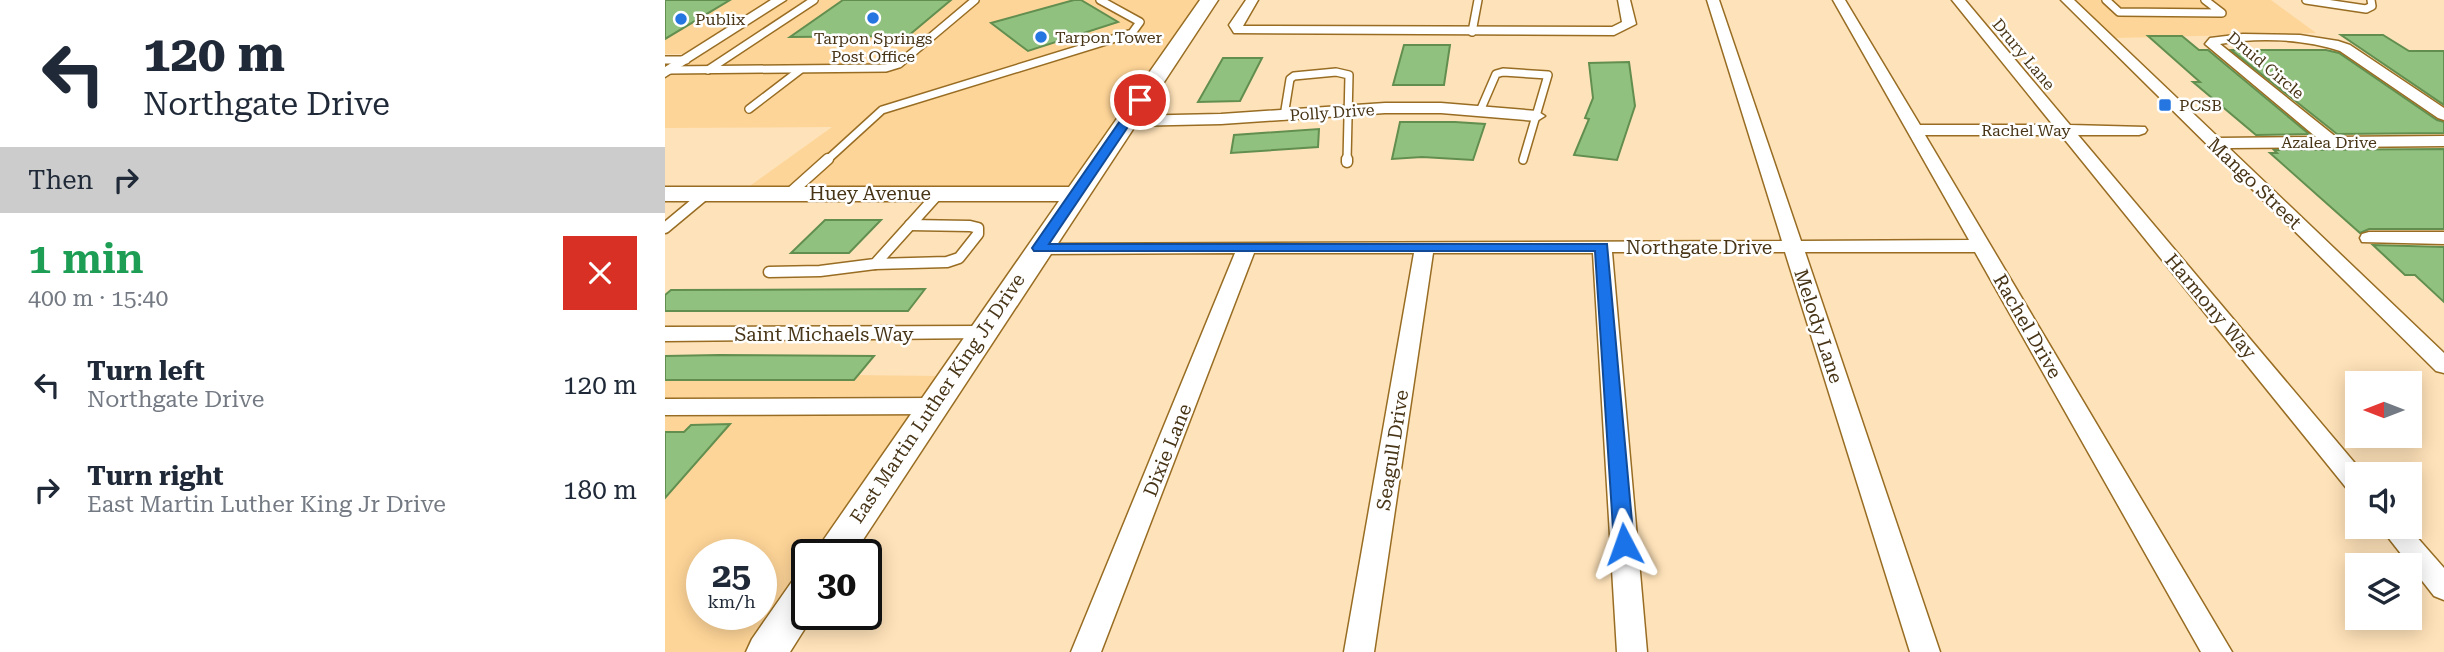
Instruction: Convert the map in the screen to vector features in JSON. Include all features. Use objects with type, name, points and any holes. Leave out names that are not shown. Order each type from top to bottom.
[{"type":"street","points":[[666,68],[686,60],[780,0]]},
{"type":"street","name":"East Martin Luther King Jr Drive","points":[[843,539],[1209,0]]},
{"type":"street","points":[[1252,0],[1236,25],[1239,30],[1614,31],[1629,24],[1624,0]]},
{"type":"street","name":"Melody Lane","points":[[1713,0],[1925,652]]},
{"type":"street","name":"Rachel Drive","points":[[1839,0],[2217,652]]},
{"type":"street","name":"Drury Lane","points":[[1958,0],[2064,129]]},
{"type":"street","name":"Mango Street","points":[[2067,0],[2444,366]]},
{"type":"street","name":"Druid Circle","points":[[2332,142],[2212,44],[2215,41],[2309,38],[2328,41],[2345,48],[2444,115]]},
{"type":"street","name":"Polly Drive","points":[[1126,121],[1427,108],[1537,116]]},
{"type":"street","name":"Harmony Way","points":[[2064,129],[2345,469]]},
{"type":"street","name":"Rachel Way","points":[[1914,130],[2139,130]]},
{"type":"street","name":"Azalea Drive","points":[[2213,143],[2444,141]]},
{"type":"street","name":"Huey Avenue","points":[[665,194],[1075,194]]},
{"type":"street","points":[[2369,238],[2444,238]]},
{"type":"street","name":"Northgate Drive","points":[[1039,248],[1981,246]]},
{"type":"street","points":[[1602,247],[1632,652]]},
{"type":"street","name":"Dixie Lane","points":[[1086,652],[1247,248]]},
{"type":"street","name":"Seagull Drive","points":[[1359,652],[1424,248]]},
{"type":"street","name":"Saint Michaels Way","points":[[665,334],[982,333]]},
{"type":"street","points":[[665,407],[932,406]]},
{"type":"street","points":[[2403,539],[2444,588]]},
{"type":"street","points":[[767,652],[791,616]]},
{"type":"lane","points":[[707,70],[814,0]]},
{"type":"lane","points":[[666,68],[875,70],[899,64],[975,0]]},
{"type":"lane","points":[[790,193],[882,110],[1132,33],[1140,22],[1100,0]]},
{"type":"lane","points":[[1472,32],[1478,0]]},
{"type":"lane","points":[[2106,0],[2119,12],[2222,13],[2205,0]]},
{"type":"lane","points":[[2306,0],[2366,9],[2372,6],[2371,0]]},
{"type":"lane","points":[[749,109],[800,70]]},
{"type":"lane","points":[[1284,116],[1290,79],[1302,74],[1336,72],[1349,75],[1347,162]]},
{"type":"lane","points":[[1480,111],[1496,74],[1545,74],[1549,77],[1523,160]]},
{"type":"lane","points":[[665,228],[707,193]]},
{"type":"lane","points":[[875,264],[938,194]]},
{"type":"lane","points":[[769,272],[947,262],[959,258],[978,234],[978,228],[970,226],[910,225]]},
{"type":"shaded area","points":[[665,0],[772,0],[687,54],[665,54]]},
{"type":"shaded area","points":[[788,0],[1201,0],[1068,189],[747,188],[832,127],[665,128],[665,79]]},
{"type":"shaded area","points":[[2075,0],[2271,0],[2316,33],[2115,38]]},
{"type":"shaded area","points":[[665,373],[938,376],[924,396],[665,398]]},
{"type":"shaded area","points":[[911,415],[825,539],[791,539],[791,589],[777,609],[777,539],[686,539],[686,630],[762,630],[747,652],[665,652],[665,417]]},
{"type":"building","name":"Publix","points":[[665,0],[730,0],[665,39]]},
{"type":"building","name":"Tarpon Springs Post Office","points":[[843,0],[951,0],[908,36],[790,37]]},
{"type":"building","name":"Tarpon Tower","points":[[1081,0],[1118,22],[1028,51],[991,23]]},
{"type":"building","points":[[2341,35],[2383,35],[2409,51],[2444,51],[2444,105]]},
{"type":"building","points":[[2148,36],[2182,36],[2199,50],[2208,50],[2309,134],[2256,135],[2193,82],[2200,82]]},
{"type":"building","points":[[1404,45],[1450,45],[1444,85],[1393,85]]},
{"type":"building","points":[[2231,50],[2326,50],[2339,53],[2437,120],[2444,122],[2444,133],[2337,134]]},
{"type":"building","points":[[1223,58],[1262,58],[1240,101],[1198,102]]},
{"type":"building","points":[[1629,62],[1635,106],[1617,160],[1574,155],[1589,119],[1585,118],[1593,98],[1589,63]]},
{"type":"building","points":[[1400,122],[1485,124],[1473,160],[1422,157],[1392,159]]},
{"type":"building","points":[[1319,129],[1318,147],[1231,153],[1234,135]]},
{"type":"building","points":[[2444,149],[2444,229],[2369,229],[2360,233],[2270,153],[2277,153],[2274,150]]},
{"type":"building","points":[[825,220],[881,220],[849,253],[791,253]]},
{"type":"building","points":[[2373,245],[2444,247],[2444,302],[2415,275],[2405,275]]},
{"type":"building","points":[[925,289],[908,311],[665,311],[665,295],[671,290]]},
{"type":"building","points":[[665,356],[874,356],[854,380],[665,380]]},
{"type":"building","points":[[730,424],[665,498],[665,432],[684,432],[691,425]]},
{"type":"place","name":"Tarpon Springs Post Office","points":[[873,18]]},
{"type":"place","name":"Publix","points":[[681,19]]},
{"type":"place","name":"Tarpon Tower","points":[[1041,37]]},
{"type":"place","name":"PCSB","points":[[2165,105]]},
{"type":"route","points":[[1140,100],[1039,248],[1602,247],[1624,544]]}]
